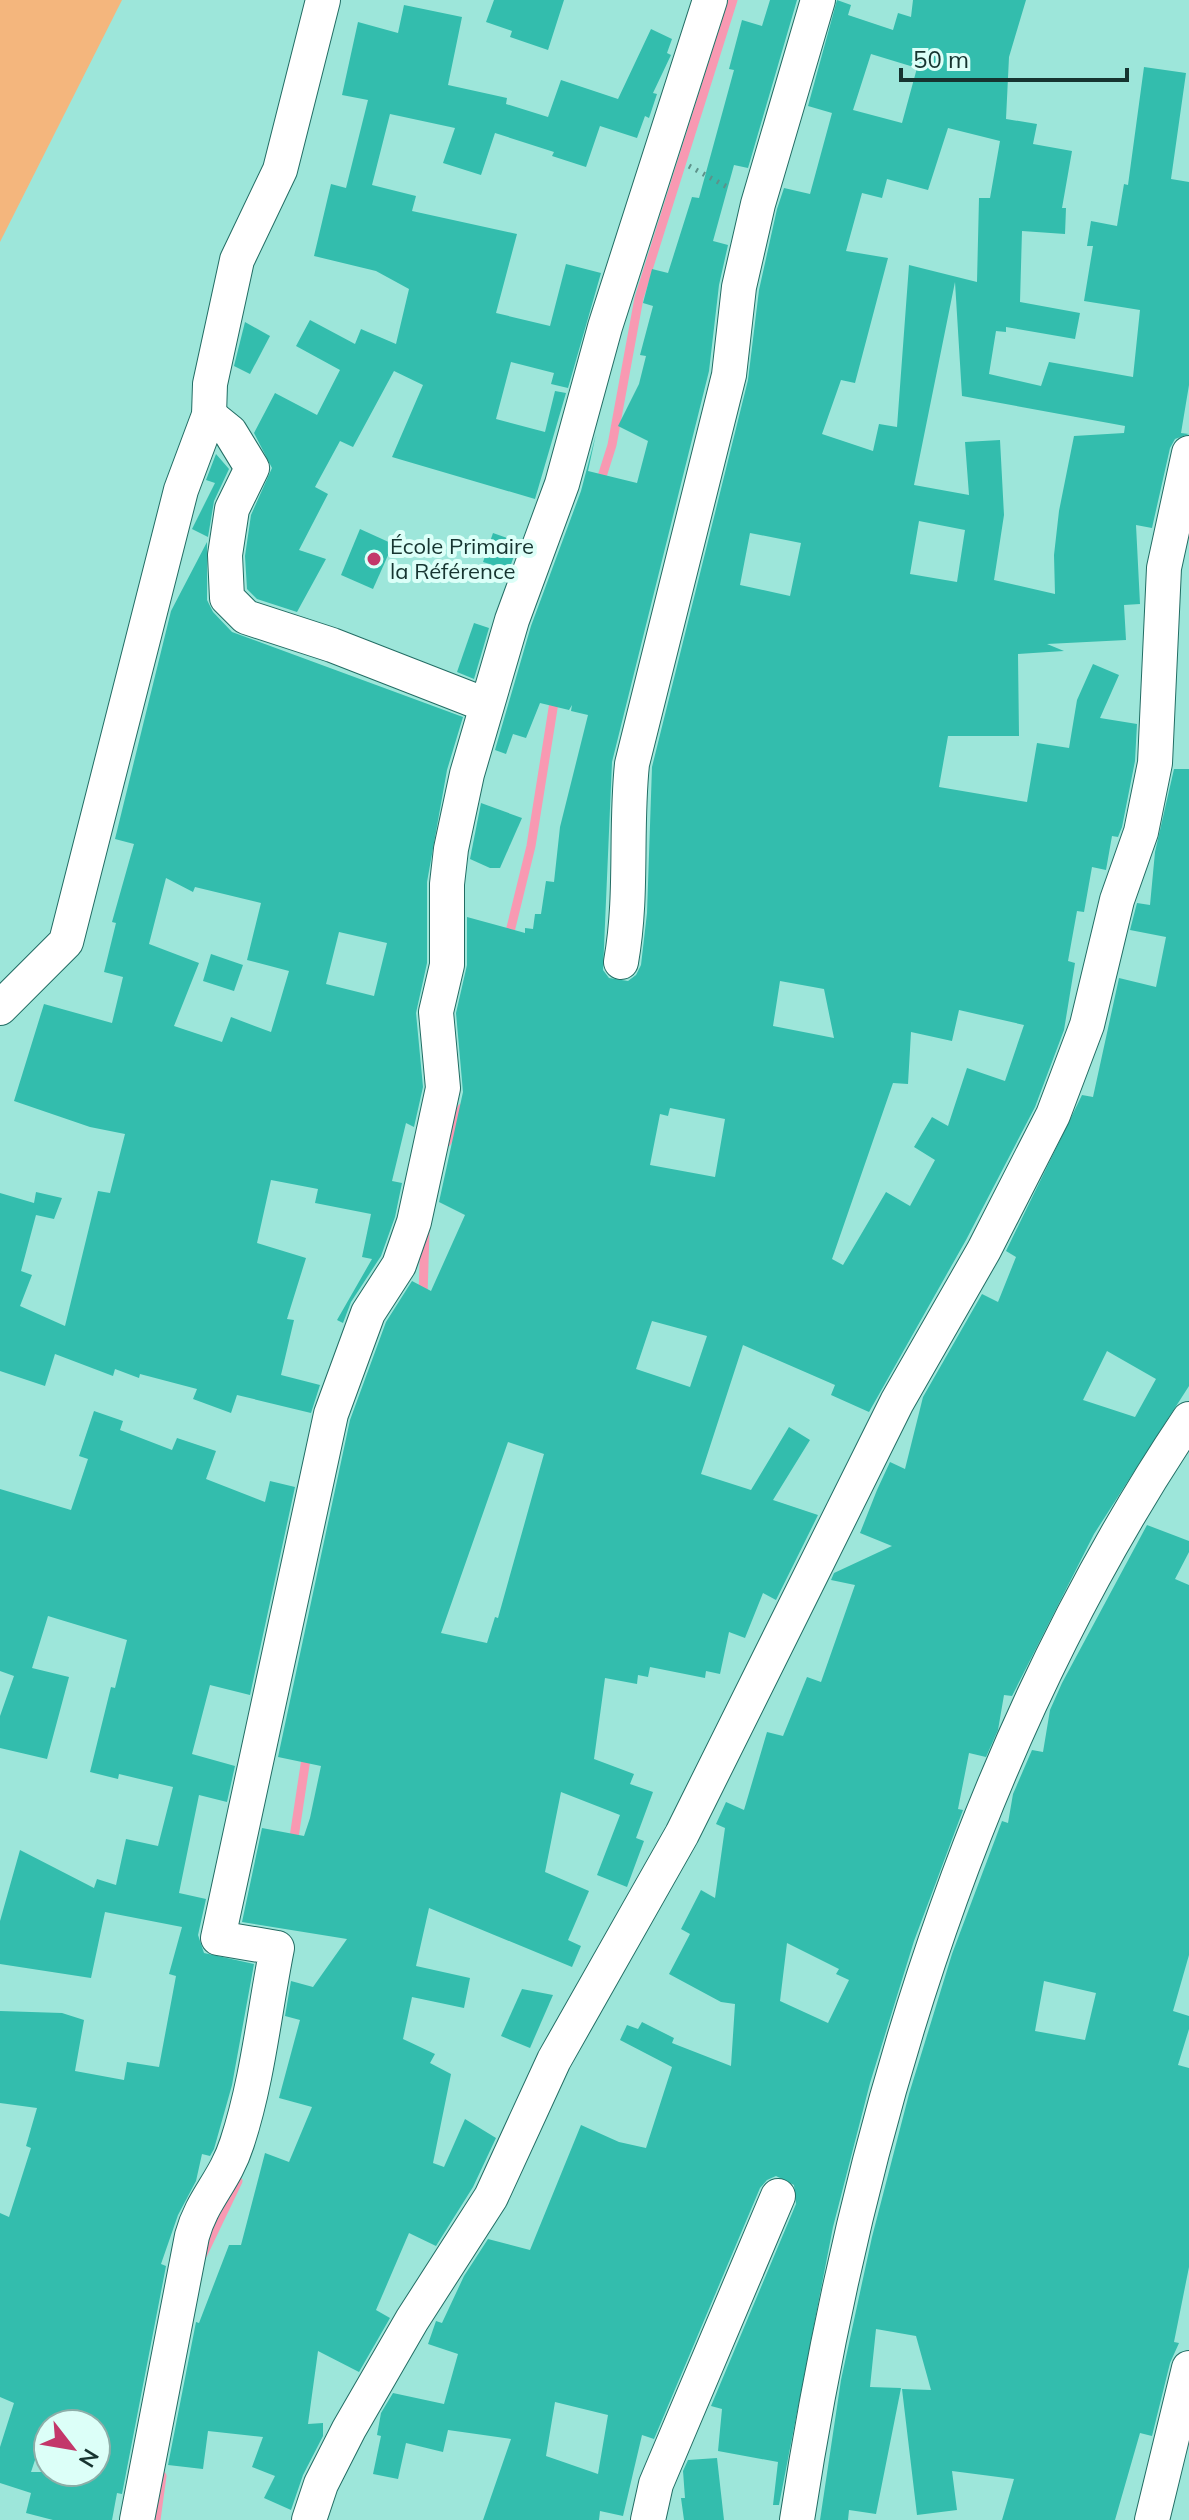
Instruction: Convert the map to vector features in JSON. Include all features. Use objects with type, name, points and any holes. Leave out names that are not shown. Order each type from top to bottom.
[{"type":"street","points":[[0,1008],[66,942],[181,490],[209,415],[210,384],[237,260],[280,170],[323,0]]},
{"type":"street","points":[[137,2520],[192,2236],[200,2208],[227,2172],[258,2074],[277,1948],[218,1938],[328,1426],[368,1313],[399,1265],[414,1222],[443,1088],[436,1012],[447,965],[447,884],[451,849],[486,705],[512,620],[562,484],[605,327],[710,0]]},
{"type":"street","points":[[621,962],[631,886],[628,801],[632,764],[729,375],[739,287],[758,204],[818,0]]},
{"type":"street","points":[[209,415],[230,432],[252,468],[232,509],[225,555],[227,598],[246,617],[332,645],[486,705]]},
{"type":"street","points":[[309,2520],[321,2484],[349,2429],[412,2320],[491,2197],[554,2060],[682,1834],[897,1402],[984,1250],[1053,1115],[1087,1025],[1117,900],[1141,832],[1155,763],[1164,568],[1189,453]]},
{"type":"street","points":[[797,2520],[818,2386],[887,2094],[980,1813],[1111,1542],[1189,1419]]},
{"type":"street","points":[[648,2520],[656,2484],[778,2196]]},
{"type":"street","points":[[1152,2520],[1189,2368]]},
{"type":"path","points":[[661,150],[758,204]]},
{"type":"shaded area","points":[[0,0],[122,0],[0,242]]},
{"type":"building","points":[[494,0],[564,0],[548,50],[510,37],[512,31],[486,22]]},
{"type":"building","points":[[770,0],[797,0],[748,168],[734,165],[713,241],[728,245],[719,285],[709,371],[612,762],[603,970],[609,978],[628,981],[636,975],[641,965],[647,913],[652,767],[748,380],[759,290],[777,209],[784,188],[810,194],[832,113],[808,106],[837,0],[851,5],[848,15],[893,30],[898,13],[911,17],[913,0],[1026,0],[1009,57],[1006,119],[1037,124],[1033,144],[1072,151],[1062,208],[1066,208],[1065,234],[1022,231],[1020,302],[1080,313],[1075,339],[1006,327],[1006,332],[996,331],[989,374],[1041,386],[1049,362],[1133,377],[1140,310],[1084,301],[1093,246],[1087,246],[1091,221],[1117,226],[1124,184],[1128,185],[1144,67],[1186,73],[1171,179],[1189,182],[1189,385],[1181,433],[1189,434],[1175,439],[1170,448],[1152,528],[1136,525],[1140,604],[1124,605],[1126,640],[1047,644],[1064,651],[1018,654],[1019,736],[948,736],[939,787],[1027,802],[1037,743],[1069,748],[1077,700],[1093,664],[1119,675],[1100,718],[1137,724],[1135,761],[1122,827],[1118,837],[1112,836],[1106,870],[1092,867],[1084,912],[1077,911],[1068,961],[1075,963],[1064,1030],[1035,1107],[966,1240],[869,1412],[831,1395],[835,1385],[743,1345],[701,1474],[751,1490],[789,1427],[810,1440],[773,1500],[818,1515],[776,1600],[763,1593],[745,1638],[729,1632],[720,1674],[706,1671],[705,1678],[650,1667],[648,1677],[638,1675],[637,1684],[605,1678],[594,1759],[634,1774],[630,1784],[653,1792],[636,1838],[644,1841],[627,1887],[597,1875],[620,1815],[561,1792],[545,1872],[589,1891],[568,1940],[581,1946],[572,1967],[429,1908],[416,1966],[470,1978],[464,2008],[412,1997],[403,2039],[435,2054],[430,2063],[451,2074],[433,2163],[444,2167],[465,2119],[496,2138],[473,2187],[436,2246],[409,2233],[376,2310],[390,2318],[359,2372],[318,2351],[308,2424],[323,2423],[323,2436],[303,2475],[291,2510],[264,2498],[275,2476],[252,2467],[263,2437],[208,2431],[203,2469],[168,2465],[196,2322],[199,2323],[229,2245],[241,2245],[265,2153],[289,2162],[312,2107],[279,2098],[300,2020],[285,2016],[291,1981],[313,1987],[347,1939],[242,1922],[262,1828],[304,1836],[310,1818],[321,1766],[278,1757],[350,1420],[386,1322],[412,1281],[431,1291],[465,1215],[439,1202],[463,1092],[456,1013],[467,965],[467,917],[525,933],[525,928],[533,929],[535,914],[541,914],[546,881],[554,882],[560,827],[588,715],[571,711],[572,705],[569,710],[540,703],[526,738],[513,734],[506,754],[495,750],[531,626],[581,491],[596,434],[588,471],[637,483],[648,441],[618,426],[639,384],[646,356],[640,355],[653,306],[643,303],[652,269],[668,273],[692,197],[699,198],[734,70],[729,69],[742,20],[762,26]],"holes":[[[871,54],[917,68],[902,123],[853,110]],[[948,128],[1000,141],[990,198],[979,198],[977,282],[909,265],[897,427],[879,424],[873,451],[822,434],[841,380],[855,383],[888,258],[846,251],[862,193],[882,198],[887,179],[928,190]],[[955,282],[962,396],[1125,426],[1124,433],[1074,436],[1059,511],[1054,555],[1055,594],[994,580],[1004,515],[1000,440],[965,442],[969,495],[914,485]],[[919,521],[965,530],[957,582],[910,574]],[[750,533],[801,543],[790,596],[740,585]],[[780,981],[824,989],[834,1038],[773,1026]],[[959,1010],[1024,1025],[1005,1081],[967,1068],[948,1126],[932,1117],[914,1147],[935,1160],[910,1206],[886,1192],[843,1265],[832,1259],[893,1083],[908,1084],[911,1032],[952,1041]],[[670,1108],[725,1119],[715,1177],[650,1165],[660,1114],[668,1116]],[[652,1321],[707,1336],[690,1387],[636,1369]],[[508,1442],[544,1454],[498,1618],[495,1617],[487,1643],[441,1633]]]},
{"type":"building","points":[[404,5],[462,17],[448,85],[507,98],[506,104],[548,117],[561,80],[618,99],[651,29],[672,39],[667,53],[671,55],[653,93],[657,94],[649,118],[645,116],[637,138],[600,126],[586,167],[552,156],[554,152],[495,133],[481,175],[443,163],[455,128],[390,114],[372,185],[416,196],[412,211],[517,234],[496,313],[550,326],[566,264],[601,273],[568,388],[551,384],[554,373],[511,362],[496,419],[545,432],[555,391],[566,393],[535,499],[392,457],[423,385],[394,371],[353,447],[340,441],[315,487],[328,494],[299,550],[326,559],[297,612],[257,599],[247,589],[245,556],[251,515],[272,468],[254,433],[275,393],[317,415],[340,370],[296,346],[310,320],[355,344],[361,329],[396,344],[409,289],[376,271],[314,256],[331,184],[346,188],[368,100],[342,95],[358,22],[398,33]]},
{"type":"building","points":[[245,322],[270,336],[250,374],[234,366]]},
{"type":"building","points":[[216,454],[229,469],[214,501],[208,537],[192,529],[215,483],[206,480]]},
{"type":"building","points":[[360,529],[393,544],[373,589],[341,575]]},
{"type":"building","points":[[493,533],[519,542],[509,570],[483,562]]},
{"type":"building","points":[[207,542],[207,600],[213,612],[232,632],[463,717],[447,770],[427,882],[427,963],[416,1013],[423,1087],[414,1127],[406,1123],[392,1181],[402,1183],[395,1217],[381,1256],[351,1302],[343,1323],[337,1320],[372,1259],[362,1257],[371,1214],[315,1203],[318,1189],[271,1180],[257,1243],[306,1258],[287,1319],[294,1320],[281,1375],[320,1385],[311,1413],[237,1395],[231,1413],[193,1399],[197,1389],[140,1374],[139,1378],[115,1369],[113,1376],[55,1354],[45,1386],[0,1371],[0,1193],[34,1203],[36,1192],[62,1198],[54,1219],[36,1215],[21,1271],[32,1275],[20,1306],[65,1326],[98,1191],[110,1193],[125,1134],[90,1127],[14,1101],[44,1004],[112,1023],[123,977],[104,972],[116,923],[112,922],[134,844],[115,839],[171,611]],"holes":[[[166,878],[193,892],[195,887],[261,903],[247,960],[289,971],[271,1032],[231,1017],[222,1042],[174,1026],[199,963],[149,944]],[[339,932],[387,943],[374,996],[326,984]]]},
{"type":"building","points":[[474,623],[489,628],[474,679],[457,672]]},
{"type":"building","points":[[1174,769],[1189,769],[1189,1386],[1094,1534],[1012,1696],[1004,1695],[998,1730],[986,1757],[969,1753],[958,1809],[963,1810],[914,1941],[870,2083],[833,2227],[779,2505],[773,2505],[778,2462],[718,2451],[722,2409],[711,2406],[796,2204],[794,2185],[776,2176],[760,2188],[654,2439],[642,2435],[623,2516],[600,2511],[599,2520],[483,2520],[511,2439],[448,2430],[443,2452],[406,2443],[398,2479],[373,2474],[381,2436],[377,2435],[381,2413],[393,2393],[444,2404],[458,2354],[428,2344],[436,2321],[442,2323],[464,2276],[488,2239],[530,2250],[581,2125],[619,2142],[646,2148],[672,2067],[620,2040],[627,2025],[638,2029],[642,2022],[674,2038],[672,2043],[731,2066],[735,2004],[721,2002],[669,1974],[690,1934],[681,1929],[701,1890],[715,1898],[725,1828],[716,1824],[726,1802],[744,1810],[767,1732],[783,1736],[807,1677],[821,1682],[855,1585],[831,1580],[834,1573],[892,1546],[860,1533],[877,1490],[890,1462],[905,1469],[923,1397],[982,1294],[998,1302],[1016,1257],[1006,1251],[1082,1095],[1093,1097],[1119,978],[1156,987],[1166,937],[1130,930],[1137,903],[1150,905],[1155,852]],"holes":[[[1107,1351],[1156,1379],[1135,1417],[1083,1400]],[[787,1943],[839,1969],[836,1974],[849,1980],[828,2023],[780,2001]],[[555,2402],[608,2415],[598,2474],[546,2456]]]},
{"type":"building","points":[[481,803],[522,818],[500,868],[490,868],[470,859]]},
{"type":"building","points":[[211,954],[243,965],[234,991],[203,981]]},
{"type":"building","points":[[94,1411],[123,1421],[120,1430],[172,1450],[177,1438],[216,1451],[206,1479],[265,1502],[270,1481],[295,1487],[250,1695],[210,1685],[192,1754],[235,1766],[227,1802],[199,1795],[179,1893],[206,1899],[198,1935],[204,1953],[254,1964],[232,2085],[214,2149],[210,2156],[202,2154],[196,2181],[178,2215],[161,2264],[166,2266],[122,2494],[117,2493],[112,2520],[53,2520],[26,2513],[31,2493],[0,2483],[0,2447],[14,2403],[0,2397],[0,2213],[9,2217],[31,2148],[26,2146],[37,2108],[0,2103],[0,2011],[62,2013],[84,2020],[75,2071],[124,2080],[127,2062],[159,2067],[176,1976],[169,1974],[182,1927],[105,1912],[91,1978],[0,1964],[0,1921],[20,1850],[94,1888],[97,1879],[116,1885],[126,1839],[158,1846],[173,1787],[119,1774],[118,1779],[90,1772],[111,1687],[115,1688],[127,1640],[48,1616],[32,1668],[69,1677],[47,1759],[0,1748],[0,1716],[14,1676],[0,1671],[0,1489],[71,1510],[88,1459],[79,1456]]},
{"type":"building","points":[[1147,1525],[1189,1541],[1189,1552],[1175,1579],[1189,1585],[1189,1955],[1173,2011],[1189,2016],[1189,2029],[1178,2065],[1189,2068],[1189,2267],[1174,2342],[1179,2343],[1170,2363],[1152,2436],[1140,2433],[1115,2520],[1002,2520],[1014,2479],[952,2471],[957,2510],[917,2515],[902,2389],[931,2390],[916,2336],[876,2329],[870,2387],[901,2388],[876,2514],[849,2510],[848,2520],[820,2520],[841,2380],[872,2237],[909,2094],[952,1954],[1002,1821],[1008,1823],[1013,1794],[1032,1750],[1043,1752],[1050,1710]],"holes":[[[1044,1981],[1096,1993],[1085,2040],[1035,2031]]]},
{"type":"building","points":[[522,1989],[553,1995],[530,2048],[501,2036]]},
{"type":"building","points":[[717,2458],[724,2520],[684,2520],[681,2498],[685,2498],[683,2471],[688,2460]]},
{"type":"waterway","points":[[599,486],[612,445],[639,298],[733,0]]},
{"type":"waterway","points":[[508,940],[531,846],[555,696]]},
{"type":"waterway","points":[[447,1142],[462,1108]]},
{"type":"waterway","points":[[423,1296],[425,1232]]},
{"type":"waterway","points":[[293,1844],[307,1752]]},
{"type":"waterway","points":[[203,2254],[238,2181]]},
{"type":"waterway","points":[[156,2520],[162,2476]]},
{"type":"place","name":"École Primaire la Référence","points":[[374,559]]}]
